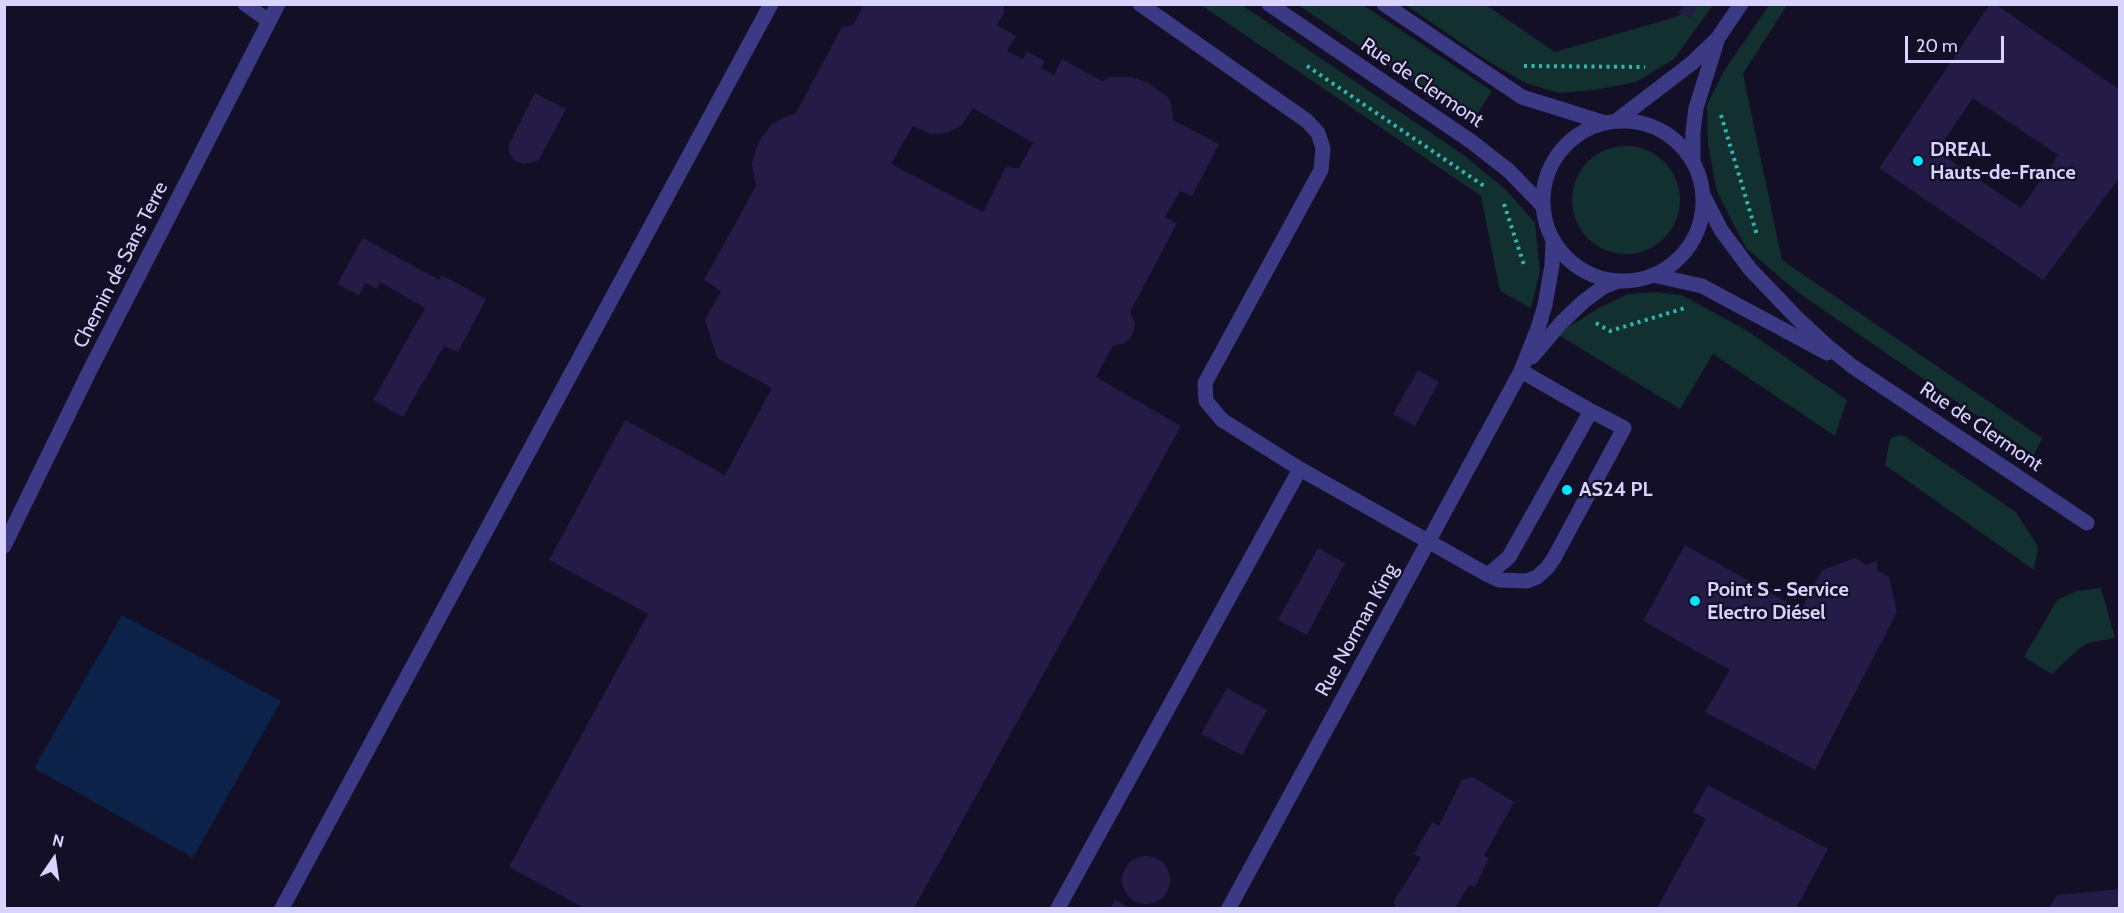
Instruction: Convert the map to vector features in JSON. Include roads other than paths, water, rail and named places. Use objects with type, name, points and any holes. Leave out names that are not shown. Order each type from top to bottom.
[{"type":"street","points":[[245,4],[269,21]]},
{"type":"street","name":"Chemin de Sans Terre","points":[[4,546],[86,378],[278,4]]},
{"type":"street","points":[[282,909],[771,4]]},
{"type":"street","points":[[1140,4],[1307,121],[1318,133],[1323,148],[1321,170],[1205,383],[1206,401],[1222,420],[1300,469],[1488,575],[1512,581],[1527,581],[1537,577],[1554,558],[1624,428],[1521,371]]},
{"type":"street","name":"Rue de Clermont","points":[[1269,4],[1472,142],[1509,171],[1543,206]]},
{"type":"street","points":[[1384,4],[1522,97],[1611,122],[1639,122],[1660,130],[1679,142],[1693,160],[1704,197],[1702,219],[1694,239],[1681,257],[1663,271],[1642,279],[1618,281],[1585,272],[1567,258],[1553,240],[1543,206],[1545,183],[1553,162],[1566,144],[1584,130],[1611,122],[1692,63],[1718,38],[1741,4]]},
{"type":"street","points":[[1693,160],[1696,108],[1718,38]]},
{"type":"street","name":"Rue de Clermont","points":[[1704,197],[1725,236],[1757,278],[1796,317],[1852,366]]},
{"type":"street","name":"Rue Norman King","points":[[1228,909],[1430,542],[1521,371],[1545,305],[1552,266],[1553,240]]},
{"type":"street","name":"Rue de Clermont","points":[[1653,275],[1692,283],[1712,291],[1852,366],[2087,523]]},
{"type":"street","name":"Rue Norman King","points":[[1521,371],[1561,323],[1583,302],[1603,287],[1618,281]]},
{"type":"street","points":[[1488,575],[1509,557],[1517,545],[1591,411]]},
{"type":"street","points":[[1058,909],[1300,469]]},
{"type":"water","points":[[122,615],[281,701],[193,858],[34,768]]},
{"type":"place","name":"DREAL Hauts-de-France","points":[[1918,161]]},
{"type":"place","name":"AS24 PL","points":[[1567,490]]},
{"type":"place","name":"Point S - Service Electro Diésel","points":[[1695,601]]}]
